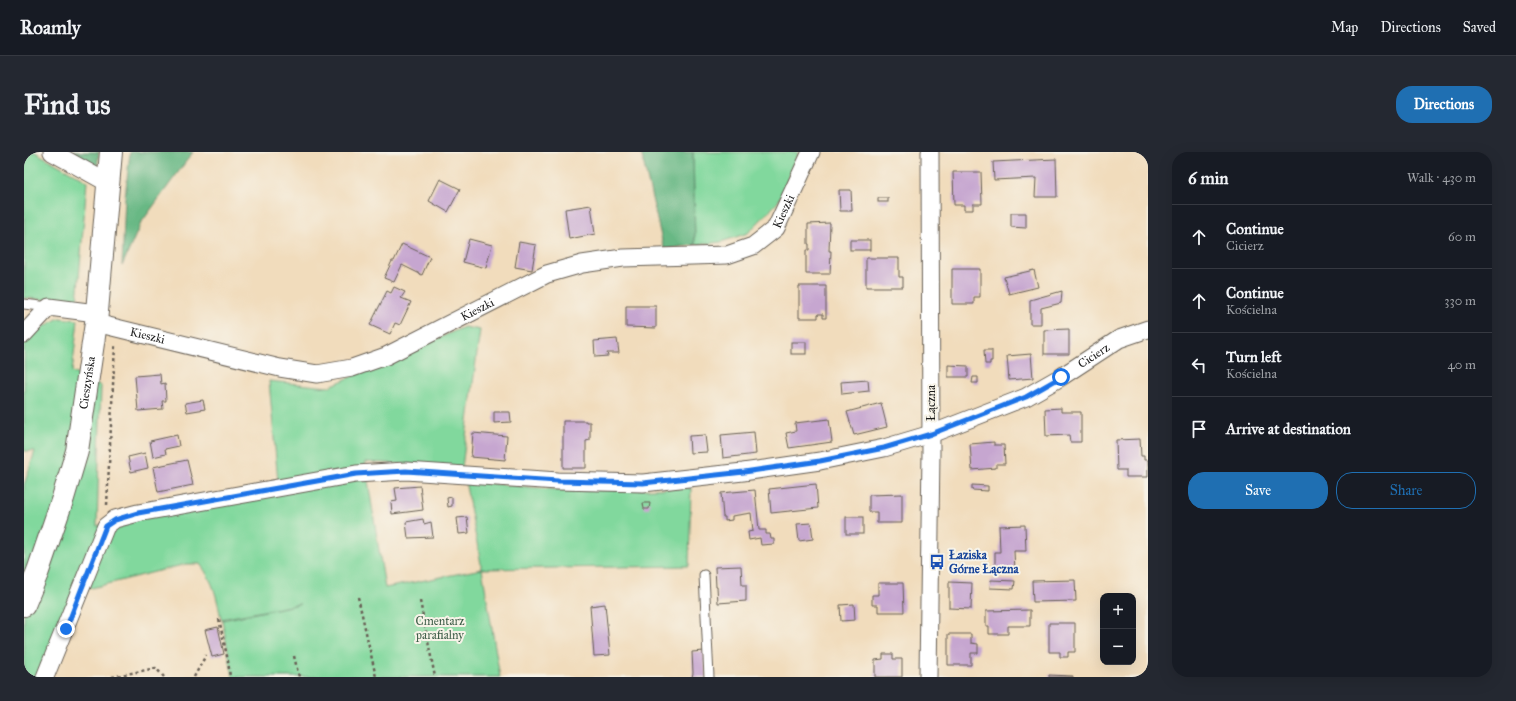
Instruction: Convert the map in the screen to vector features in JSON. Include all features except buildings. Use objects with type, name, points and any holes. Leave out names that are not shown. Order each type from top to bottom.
[{"type":"street","points":[[52,152],[108,183]]},
{"type":"street","name":"Cieszyńska","points":[[24,605],[38,571],[64,498],[77,452],[103,321],[108,183],[111,152]]},
{"type":"street","name":"Kieszki","points":[[49,308],[280,368],[316,374],[352,368],[386,356],[547,274],[582,264],[623,258],[728,255],[753,246],[776,228],[811,152]]},
{"type":"street","name":"Łączna","points":[[928,677],[931,434],[930,152]]},
{"type":"street","points":[[24,334],[49,308]]},
{"type":"street","name":"Cicierz","points":[[106,526],[115,520],[138,513],[356,474],[406,471],[558,481],[643,483],[744,472],[820,461],[884,448],[931,434],[1026,397],[1061,377],[1119,339],[1148,329]]},
{"type":"street","points":[[45,677],[106,526]]},
{"type":"lane","points":[[24,304],[49,308]]},
{"type":"lane","points":[[704,575],[709,677]]},
{"type":"path","points":[[103,321],[106,526]]},
{"type":"path","points":[[358,597],[376,677]]},
{"type":"path","points":[[420,601],[435,677]]},
{"type":"path","points":[[219,619],[230,677]]},
{"type":"path","points":[[194,677],[206,655]]},
{"type":"path","points":[[294,656],[299,677]]},
{"type":"path","points":[[112,677],[156,668],[164,677]]},
{"type":"green space","points":[[24,152],[35,152],[87,181],[77,302],[24,298]]},
{"type":"green space","points":[[71,152],[99,152],[97,169]]},
{"type":"green space","points":[[130,152],[193,152],[141,223],[122,266],[125,197]]},
{"type":"green space","points":[[641,152],[693,152],[695,245],[664,249]]},
{"type":"green space","points":[[693,152],[799,152],[778,202],[748,233],[721,242],[695,245]]},
{"type":"green space","name":"Cmentarz parafialny","points":[[59,318],[78,320],[72,372],[101,386],[97,526],[278,482],[269,381],[328,387],[464,327],[480,330],[462,467],[365,462],[385,588],[482,569],[500,677],[233,677],[222,620],[300,604],[221,619],[214,590],[209,577],[200,564],[186,564],[88,589],[46,677],[24,677],[24,485],[35,451],[24,451],[24,341],[43,327]]},
{"type":"green space","points":[[465,481],[571,491],[691,488],[689,566],[482,569]]},
{"type":"place","name":"Łaziska Górne Łączna","points":[[937,562]]},
{"type":"route","points":[[66,629],[102,540],[106,526],[115,520],[138,513],[356,474],[406,471],[558,481],[643,483],[744,472],[820,461],[884,448],[931,434],[1026,397],[1061,377]]}]
